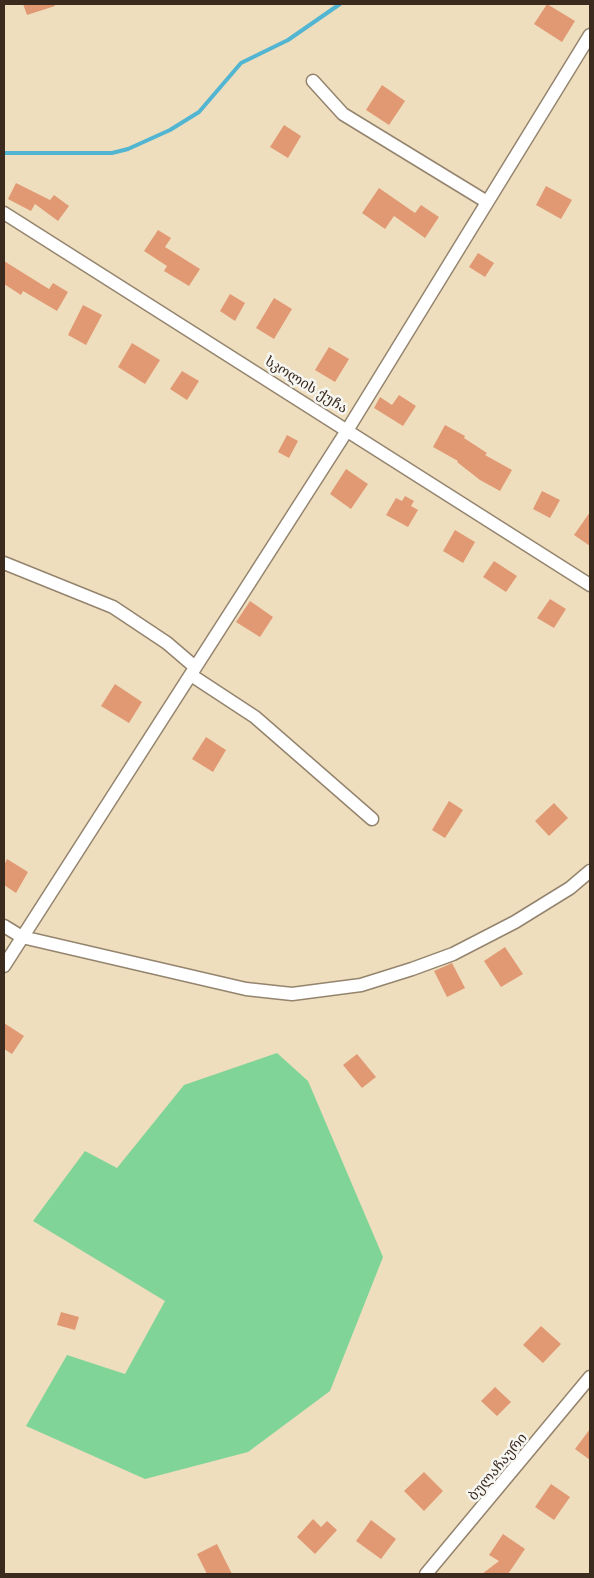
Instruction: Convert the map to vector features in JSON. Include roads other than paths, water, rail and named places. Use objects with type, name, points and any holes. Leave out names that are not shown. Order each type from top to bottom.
[{"type":"street","points":[[4,966],[193,671],[259,564],[348,429],[590,35]]},
{"type":"street","points":[[313,81],[343,114],[487,202]]},
{"type":"street","name":"სკოლის ქუჩა","points":[[4,213],[348,429],[590,585]]},
{"type":"street","points":[[4,563],[113,607],[167,643],[193,671],[255,717],[372,819]]},
{"type":"street","points":[[4,926],[22,937],[246,989],[292,994],[361,985],[453,954],[515,922],[570,888],[590,871]]},
{"type":"street","name":"ბულაჩაური","points":[[426,1574],[590,1377]]},
{"type":"waterway","points":[[4,153],[112,153],[128,149],[170,130],[199,112],[241,63],[288,40],[340,4]]}]
